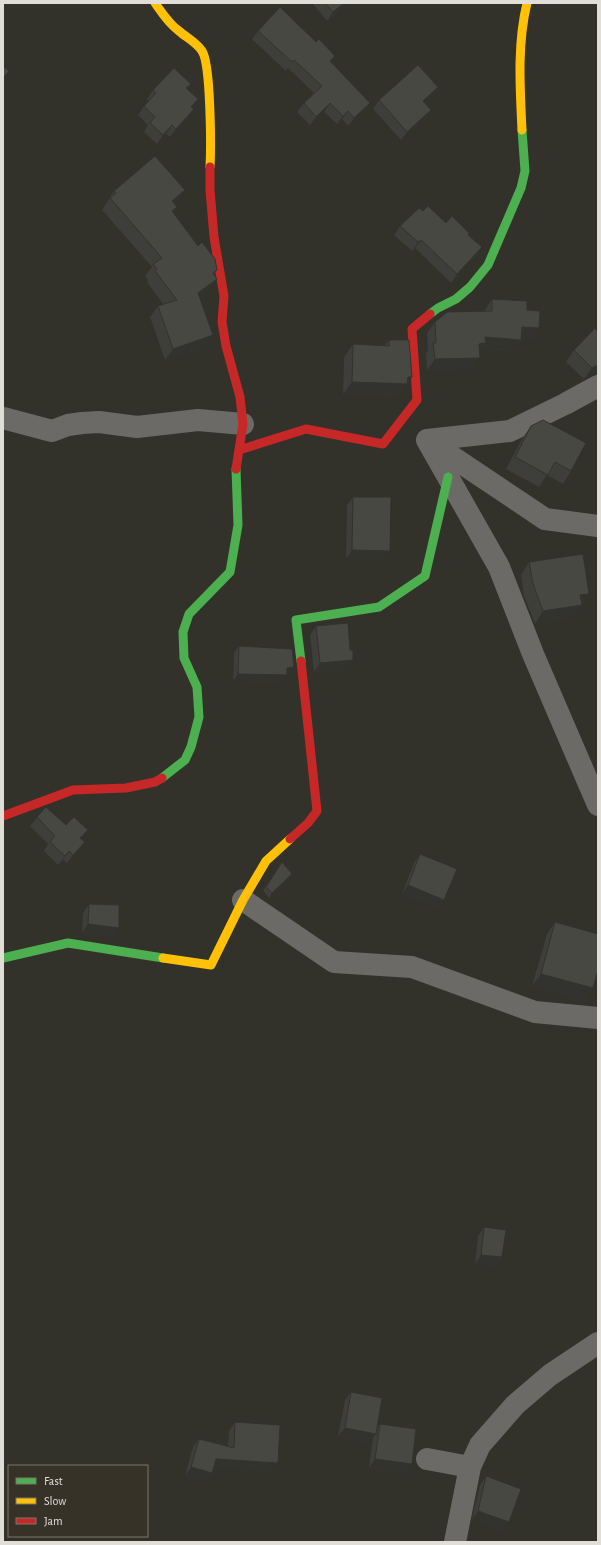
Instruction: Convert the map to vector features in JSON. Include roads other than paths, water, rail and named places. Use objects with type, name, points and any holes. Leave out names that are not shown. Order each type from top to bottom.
[{"type":"street","points":[[3,816],[73,790],[126,788],[155,782],[171,772],[185,760],[191,747],[199,717],[197,687],[184,658],[183,632],[189,614],[230,572],[238,525],[235,474],[243,424],[240,397],[226,346],[222,322],[224,296],[214,237],[210,190],[212,137],[206,65],[203,52],[194,42],[178,31],[166,19],[155,3]]},
{"type":"street","points":[[239,450],[306,429],[383,444],[417,400],[412,329],[438,308],[456,299],[470,287],[488,264],[521,188],[525,171],[522,129],[520,52],[522,23],[527,3]]},
{"type":"street","points":[[427,440],[510,431],[598,386]]},
{"type":"street","points":[[3,418],[52,431],[68,424],[82,422],[99,422],[137,427],[198,420],[243,424]]},
{"type":"street","points":[[427,440],[499,568],[533,654],[598,805]]},
{"type":"street","points":[[427,440],[546,519],[598,526]]},
{"type":"street","points":[[3,958],[68,943],[211,965],[243,900],[266,861],[308,823],[317,810],[296,620],[379,607],[425,576],[448,477]]},
{"type":"street","points":[[243,900],[334,962],[412,967],[536,1012],[598,1018]]},
{"type":"street","points":[[455,1542],[470,1467],[480,1445],[515,1405],[550,1375],[598,1343]]},
{"type":"street","points":[[427,1459],[470,1467]]}]
